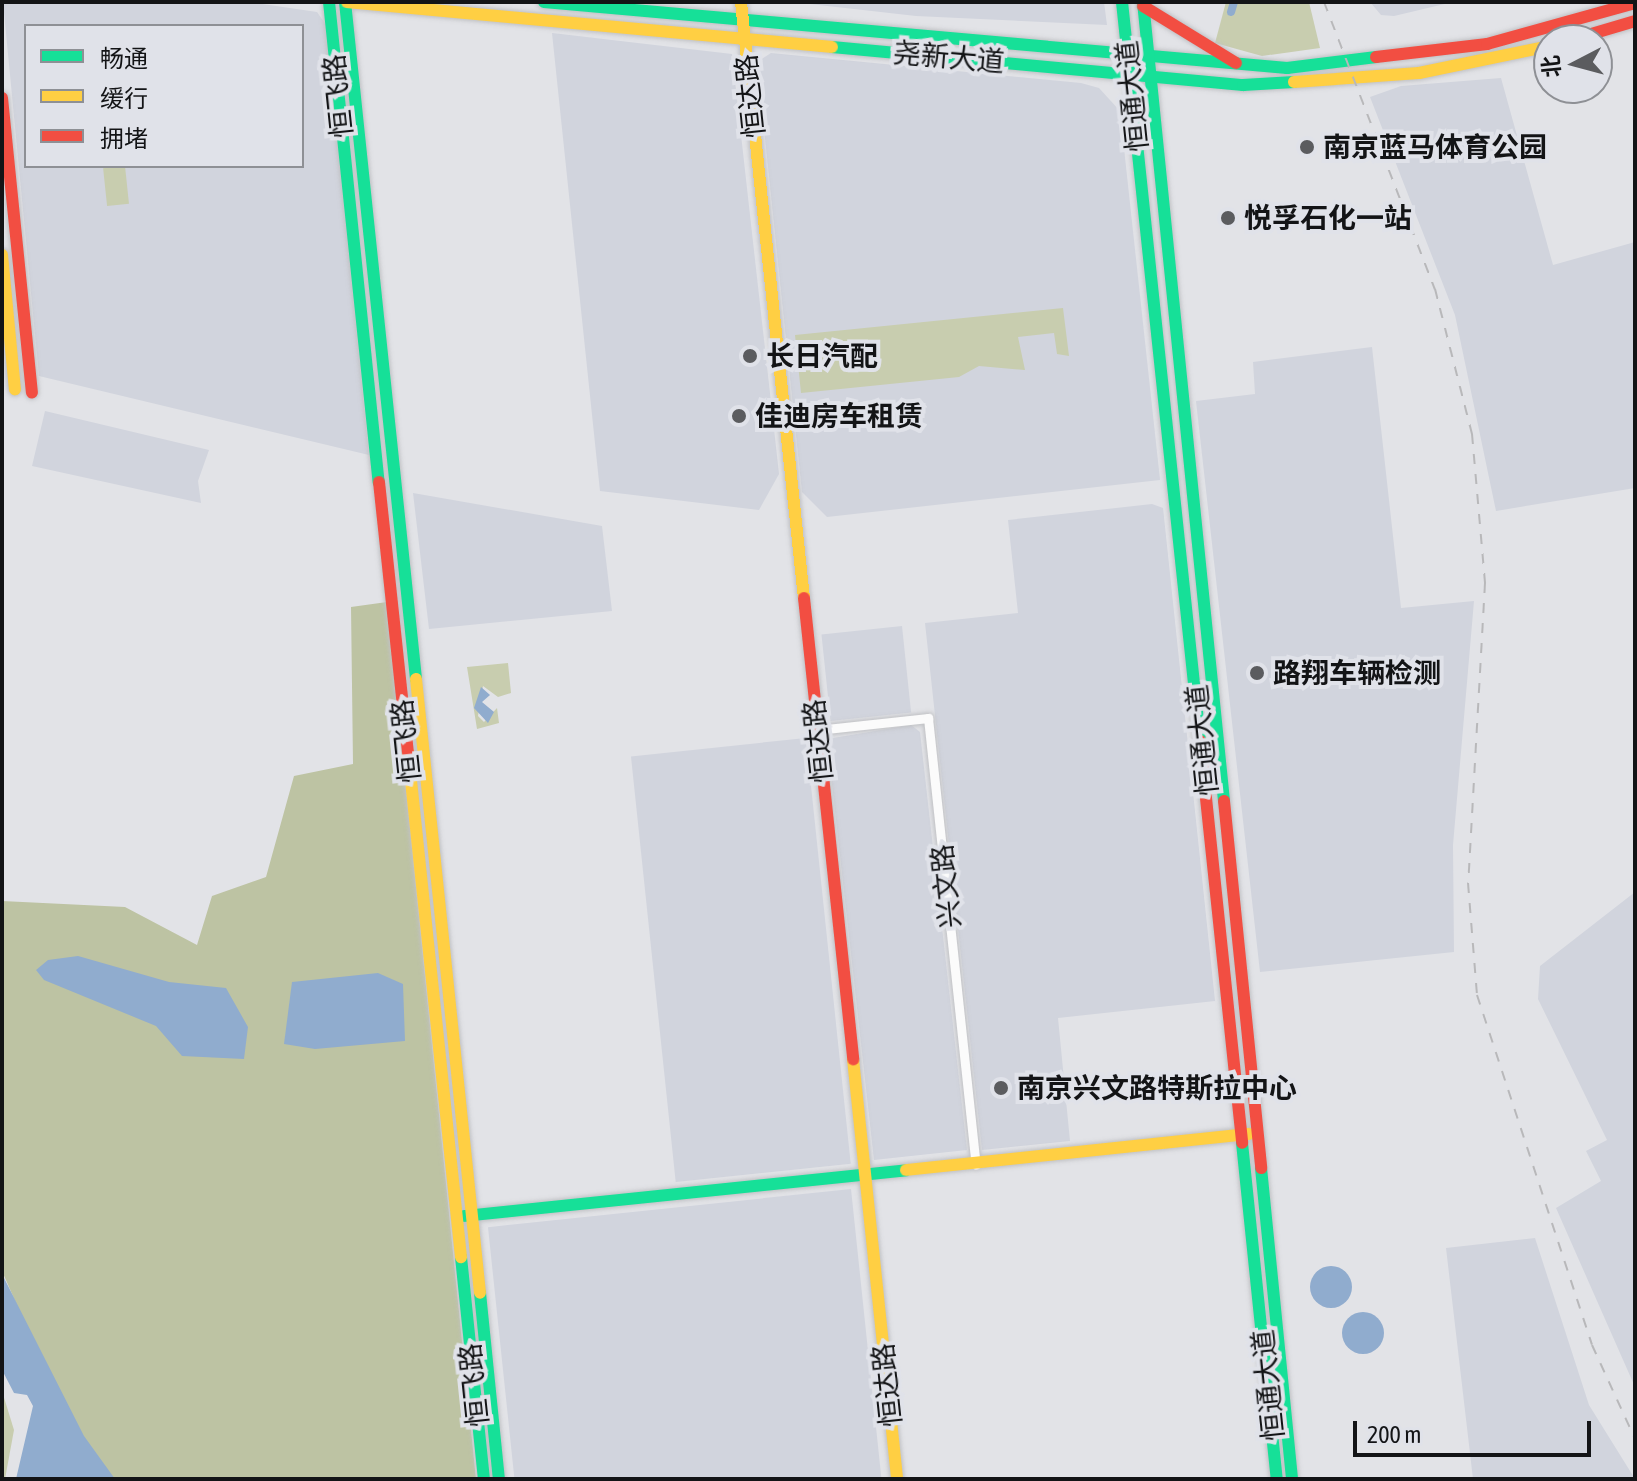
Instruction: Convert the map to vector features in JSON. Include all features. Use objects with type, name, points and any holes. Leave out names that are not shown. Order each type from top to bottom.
[{"type":"main road","name":"恒飞路","points":[[329,2],[484,1479]]},
{"type":"main road","name":"恒飞路","points":[[346,2],[499,1479]]},
{"type":"main road","name":"尧新大道","points":[[346,2],[1288,86],[1458,68],[1533,50]]},
{"type":"main road","name":"尧新大道","points":[[544,2],[743,16],[1243,67],[1455,50],[1635,3]]},
{"type":"main road","name":"恒达路","points":[[741,2],[897,1479]]},
{"type":"main road","name":"恒通大道","points":[[1122,2],[1277,1479]]},
{"type":"main road","points":[[1143,4],[1243,67]]},
{"type":"main road","name":"恒通大道","points":[[1143,4],[1292,1479]]},
{"type":"main road","points":[[1613,28],[1635,21]]},
{"type":"main road","points":[[2,98],[5,163],[32,392]]},
{"type":"main road","points":[[2,255],[15,389]]},
{"type":"main road","points":[[457,1216],[864,1177],[1259,1133]]},
{"type":"street","name":"兴文路","points":[[817,730],[928,718],[976,1164]]},
{"type":"shaded area","points":[[3,2],[248,2],[317,12],[326,25],[369,455],[39,376]]},
{"type":"shaded area","points":[[792,2],[1104,2],[1107,25],[916,16]]},
{"type":"shaded area","points":[[1370,2],[1453,2],[1394,16],[1381,15]]},
{"type":"shaded area","points":[[552,33],[732,54],[779,474],[759,510],[600,491]]},
{"type":"shaded area","points":[[771,53],[1081,83],[1099,88],[1120,111],[1160,480],[827,517],[802,492],[757,62]]},
{"type":"shaded area","points":[[1501,78],[1553,265],[1635,242],[1635,488],[1496,511],[1455,315],[1370,97],[1401,86]]},
{"type":"shaded area","points":[[1372,347],[1401,608],[1474,601],[1453,845],[1454,952],[1260,972],[1196,401],[1255,394],[1253,362]]},
{"type":"shaded area","points":[[45,411],[209,450],[198,481],[201,503],[32,466]]},
{"type":"shaded area","points":[[413,493],[602,526],[612,611],[429,629]]},
{"type":"shaded area","points":[[1152,504],[1163,508],[1215,1001],[1058,1018],[1070,1141],[982,1150],[925,623],[1018,613],[1008,520]]},
{"type":"shaded area","points":[[902,626],[911,713],[831,721],[821,634]]},
{"type":"shaded area","points":[[911,725],[920,732],[967,1150],[874,1160],[827,739]]},
{"type":"shaded area","points":[[806,738],[851,1164],[676,1182],[631,756]]},
{"type":"shaded area","points":[[1635,892],[1635,1387],[1556,1208],[1601,1181],[1586,1151],[1607,1140],[1538,999],[1540,966]]},
{"type":"shaded area","points":[[851,1189],[881,1479],[514,1479],[488,1227]]},
{"type":"shaded area","points":[[1535,1238],[1589,1405],[1635,1479],[1473,1479],[1446,1248]]},
{"type":"green space","points":[[1226,2],[1309,2],[1320,48],[1262,56],[1215,43]]},
{"type":"green space","points":[[103,168],[125,168],[129,204],[107,206]]},
{"type":"green space","points":[[1063,308],[1069,356],[1057,354],[1054,333],[1018,337],[1025,370],[979,366],[959,377],[801,393],[795,335]]},
{"type":"green space","points":[[387,602],[476,1479],[106,1479],[74,1436],[2,1271],[2,901],[125,907],[197,945],[212,896],[266,877],[294,776],[353,764],[351,607]]},
{"type":"green space","points":[[508,663],[511,693],[498,697],[483,686],[478,716],[484,722],[497,708],[499,723],[477,729],[467,667]]},
{"type":"green space","points":[[2,1391],[14,1430],[5,1479],[2,1479]]},
{"type":"water","points":[[481,687],[490,695],[482,702],[494,712],[488,723],[474,708]]},
{"type":"water","points":[[78,956],[169,982],[226,988],[248,1027],[244,1059],[182,1056],[156,1026],[44,980],[36,970],[48,960]]},
{"type":"water","points":[[378,973],[403,984],[405,1041],[315,1049],[284,1044],[292,982]]},
{"type":"water","points":[[1331,1266],[1346,1272],[1352,1287],[1346,1302],[1331,1308],[1316,1302],[1310,1287],[1316,1272]]},
{"type":"water","points":[[2,1274],[84,1436],[115,1479],[16,1479],[33,1406],[27,1395],[14,1393],[2,1370]]},
{"type":"water","points":[[1363,1312],[1378,1318],[1384,1333],[1378,1348],[1363,1354],[1348,1348],[1342,1333],[1348,1318]]},
{"type":"waterway","points":[[1231,12],[1234,2]]},
{"type":"railway","points":[[1324,2],[1435,289],[1472,434],[1485,583],[1468,883],[1477,995],[1592,1345],[1635,1439]]},
{"type":"traffic: fast","points":[[329,2],[379,482]]},
{"type":"traffic: fast","points":[[345,2],[416,679]]},
{"type":"traffic: fast","points":[[544,2],[1287,68],[1376,57]]},
{"type":"traffic: fast","points":[[1122,2],[1200,741]]},
{"type":"traffic: fast","points":[[1143,2],[1224,801]]},
{"type":"traffic: fast","points":[[832,47],[1243,85],[1294,82]]},
{"type":"traffic: fast","points":[[1242,1143],[1277,1479]]},
{"type":"traffic: fast","points":[[1261,1168],[1292,1479]]},
{"type":"traffic: fast","points":[[464,1216],[906,1170]]},
{"type":"traffic: fast","points":[[461,1257],[484,1479]]},
{"type":"traffic: fast","points":[[480,1293],[499,1479]]},
{"type":"traffic: slow","points":[[347,2],[832,47]]},
{"type":"traffic: slow","points":[[741,2],[804,598]]},
{"type":"traffic: slow","points":[[1294,82],[1419,73],[1533,49]]},
{"type":"traffic: slow","points":[[2,255],[15,389]]},
{"type":"traffic: slow","points":[[416,679],[480,1293]]},
{"type":"traffic: slow","points":[[408,752],[461,1257]]},
{"type":"traffic: slow","points":[[853,1059],[897,1479]]},
{"type":"traffic: slow","points":[[906,1170],[1249,1134]]},
{"type":"traffic: jam","points":[[1376,57],[1487,44],[1635,3]]},
{"type":"traffic: jam","points":[[1143,6],[1236,63]]},
{"type":"traffic: jam","points":[[1613,28],[1635,21]]},
{"type":"traffic: jam","points":[[2,98],[32,392]]},
{"type":"traffic: jam","points":[[379,482],[408,752]]},
{"type":"traffic: jam","points":[[804,598],[853,1059]]},
{"type":"traffic: jam","points":[[1200,741],[1242,1143]]},
{"type":"traffic: jam","points":[[1224,801],[1261,1168]]},
{"type":"place","name":"南京蓝马体育公园","points":[[1307,147]]},
{"type":"place","name":"悦孚石化一站","points":[[1228,218]]},
{"type":"place","name":"长日汽配","points":[[750,356]]},
{"type":"place","name":"佳迪房车租赁","points":[[739,416]]},
{"type":"place","name":"路翔车辆检测","points":[[1257,673]]},
{"type":"place","name":"南京兴文路特斯拉中心","points":[[1001,1088]]}]
